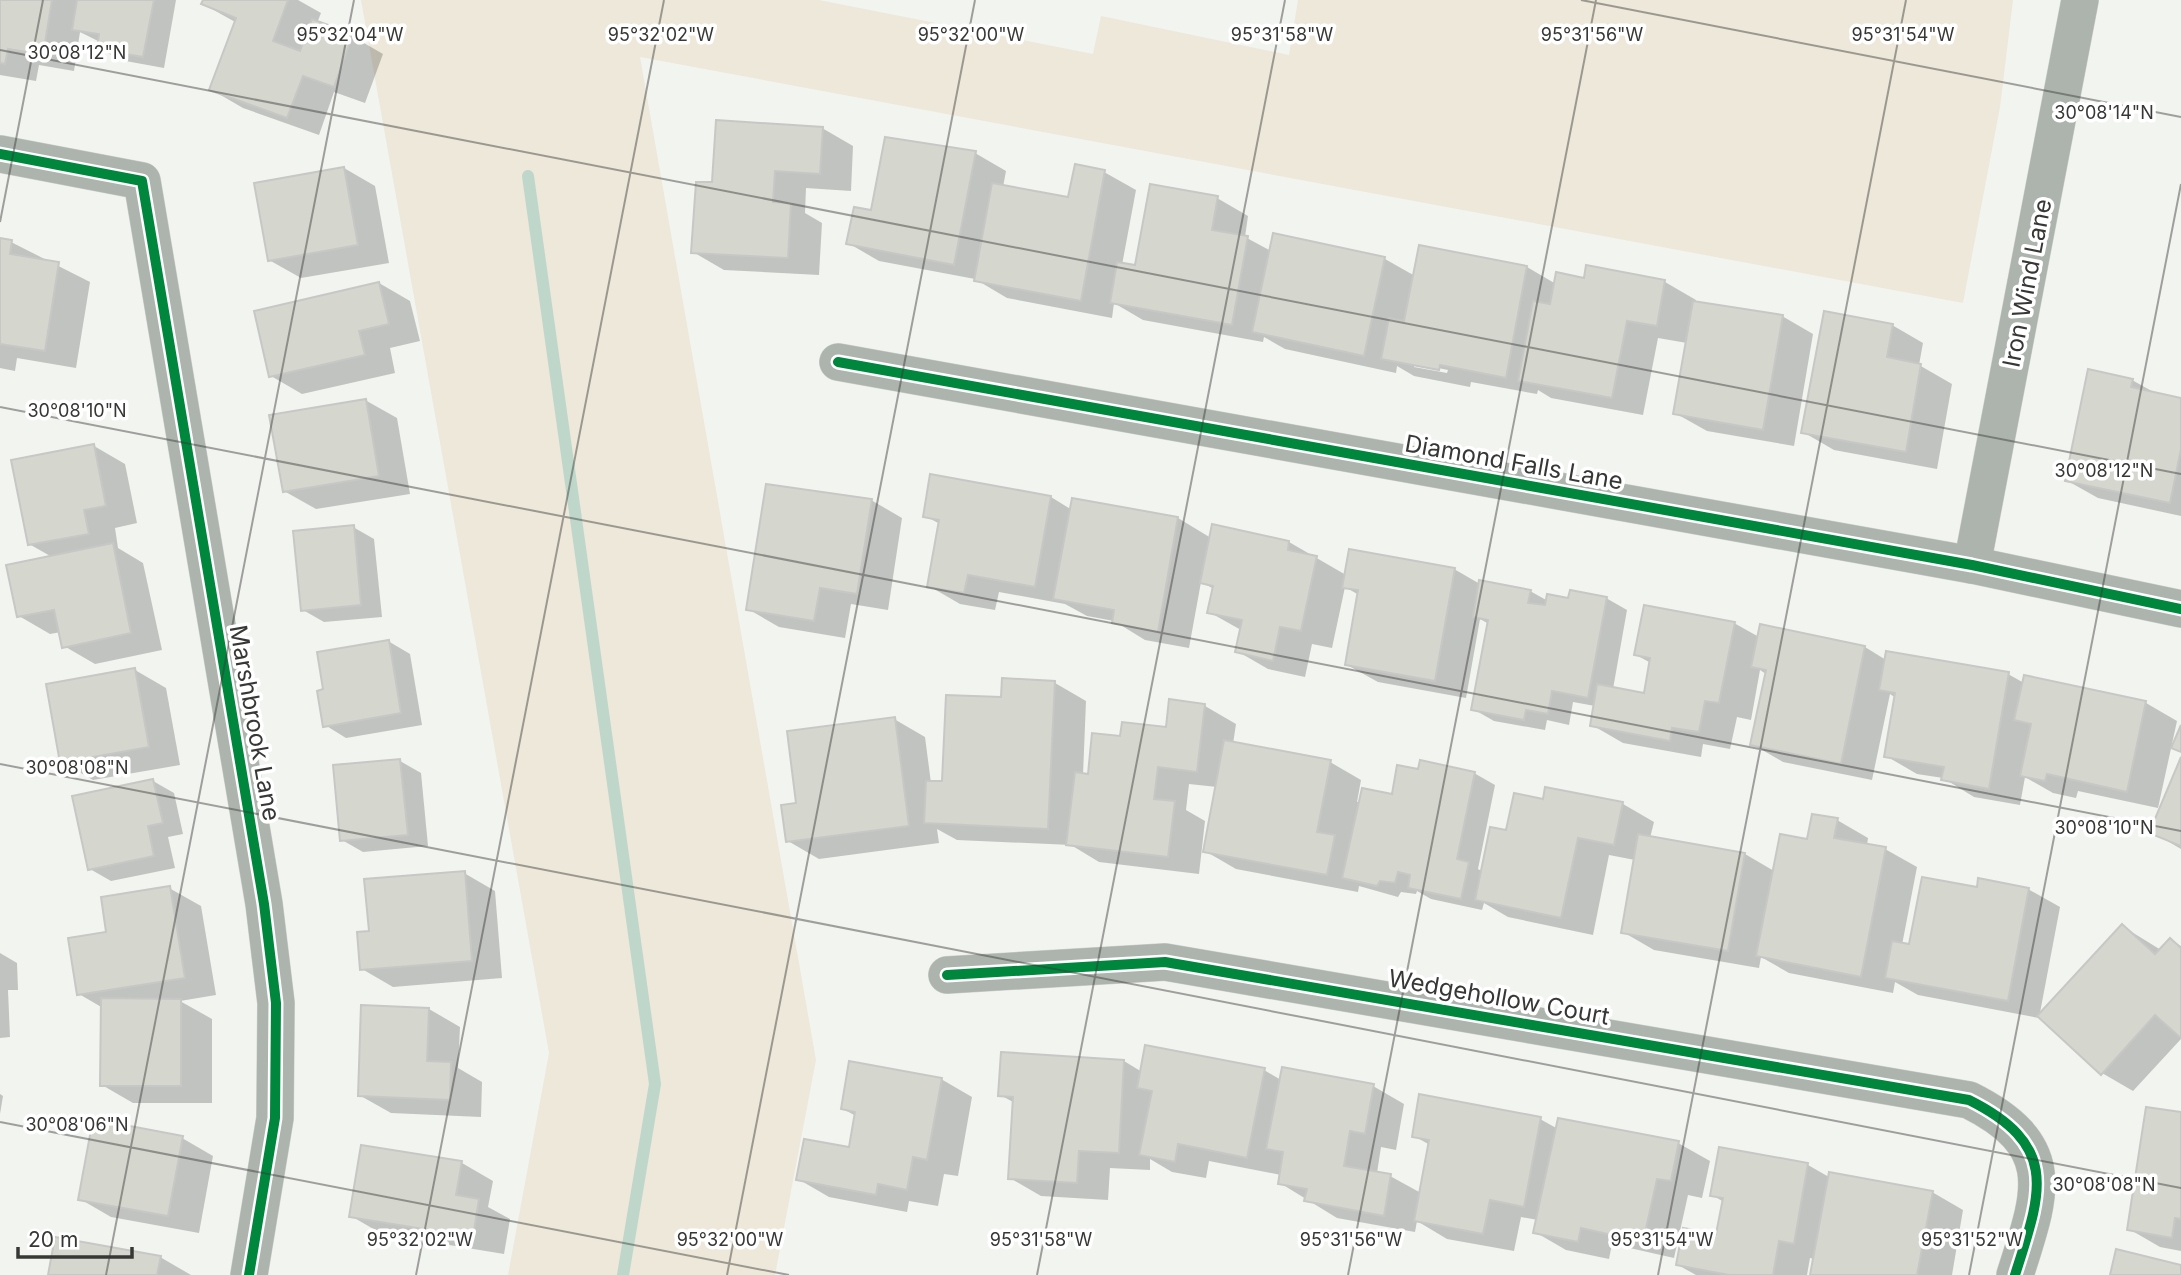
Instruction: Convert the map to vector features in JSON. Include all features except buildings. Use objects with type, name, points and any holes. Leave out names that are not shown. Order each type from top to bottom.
[{"type":"street","name":"Iron Wind Lane","points":[[1972,565],[2080,0]]},
{"type":"street","name":"Marshbrook Lane","points":[[0,154],[142,181],[264,904],[276,1003],[275,1118],[249,1275]]},
{"type":"street","name":"Diamond Falls Lane","points":[[838,362],[1972,565],[2181,609]]},
{"type":"street","name":"Wedgehollow Court","points":[[947,975],[1164,962],[1969,1100],[2001,1116],[2025,1142],[2040,1182],[2035,1212],[2015,1275]]},
{"type":"shaded area","points":[[361,0],[819,0],[1093,54],[1101,16],[1289,55],[1298,0],[2013,0],[2000,107],[1963,303],[640,57],[816,1060],[775,1275],[508,1275],[549,1053]]},
{"type":"waterway","points":[[528,176],[655,1084],[623,1275]]},
{"type":"cycle path","points":[[0,154],[142,181],[264,904],[276,1003],[275,1118],[249,1275]]},
{"type":"cycle path","points":[[838,362],[1972,565],[2181,609]]},
{"type":"cycle path","points":[[947,975],[1165,962],[1969,1100],[1998,1117],[2019,1135],[2031,1154],[2036,1174],[2036,1196],[2032,1220],[2015,1275]]}]
